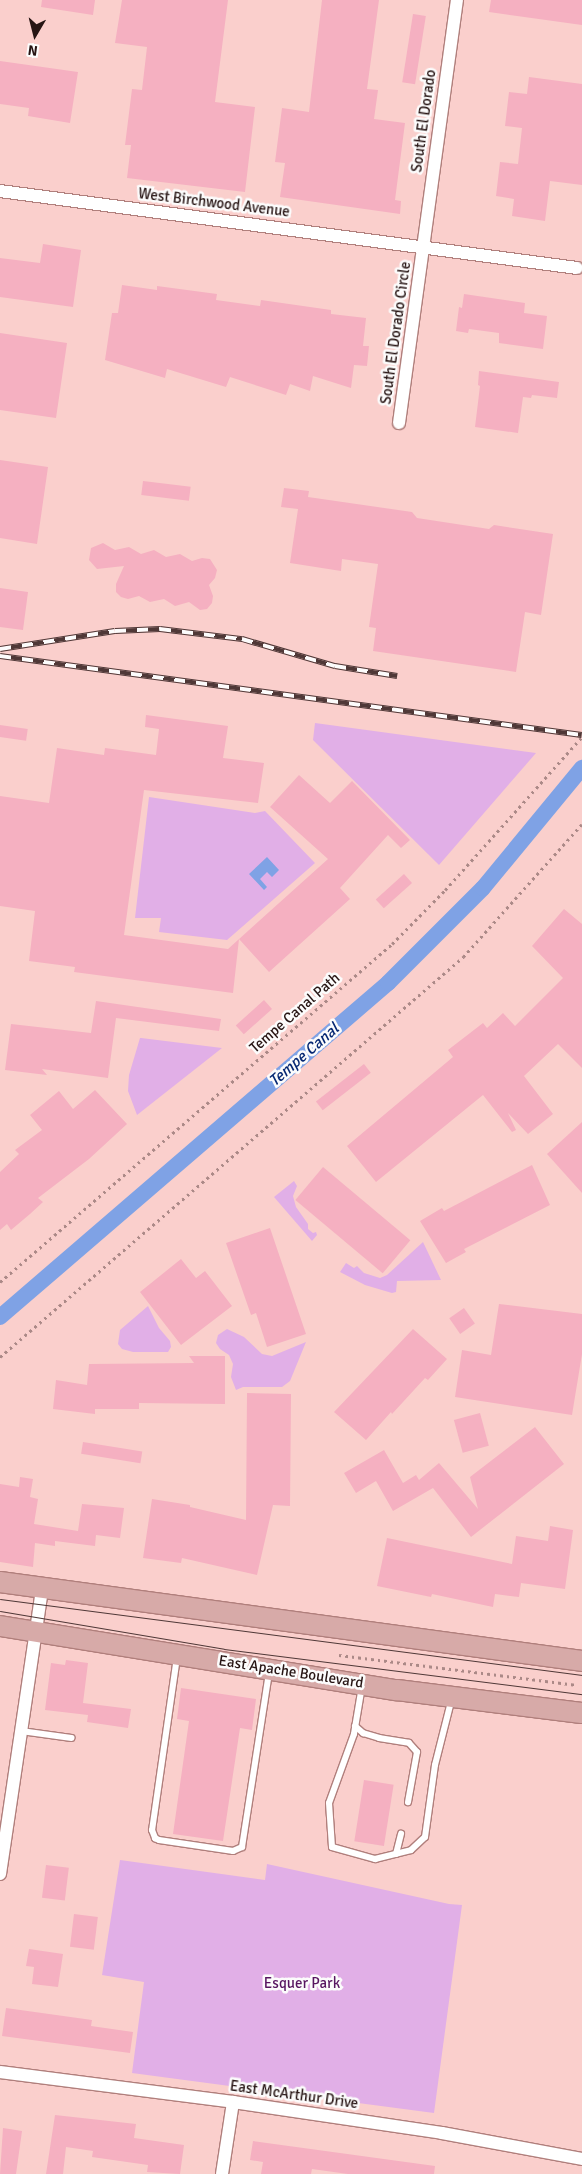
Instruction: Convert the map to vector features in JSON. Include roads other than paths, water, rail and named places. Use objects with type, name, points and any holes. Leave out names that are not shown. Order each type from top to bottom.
[{"type":"main road","points":[[0,1582],[582,1661]]},
{"type":"main road","name":"East Apache Boulevard","points":[[0,1626],[362,1684],[582,1714]]},
{"type":"street","name":"South El Dorado","points":[[424,247],[457,0]]},
{"type":"street","name":"West Birchwood Avenue","points":[[0,191],[577,268]]},
{"type":"street","name":"South El Dorado Circle","points":[[400,424],[424,247]]},
{"type":"street","points":[[0,1874],[42,1588]]},
{"type":"street","name":"East McArthur Drive","points":[[0,2072],[233,2102],[442,2133],[582,2159]]},
{"type":"street","points":[[222,2174],[233,2102]]},
{"type":"lane","points":[[177,1654],[152,1830],[152,1834],[159,1840],[233,1851],[242,1847],[270,1669]]},
{"type":"lane","points":[[362,1684],[355,1726],[329,1803],[332,1847],[375,1859],[411,1850],[425,1837],[436,1765],[452,1697]]},
{"type":"lane","points":[[355,1726],[363,1734],[409,1743],[417,1752],[408,1802]]},
{"type":"lane","points":[[21,1731],[72,1738]]},
{"type":"lane","points":[[396,1854],[401,1834]]},
{"type":"water","points":[[267,857],[279,870],[272,877],[267,872],[260,879],[267,887],[264,890],[249,874]]},
{"type":"waterway","name":"Tempe Canal","points":[[0,1317],[388,983],[483,888],[582,768]]},
{"type":"tram line","points":[[0,1599],[582,1675]]},
{"type":"tram line","points":[[0,1611],[224,1649],[582,1694]]},
{"type":"railway","points":[[0,649],[115,631],[160,629],[242,639],[335,666],[397,676]]},
{"type":"railway","points":[[0,656],[582,735]]},
{"type":"park label","name":"Esquer Park","points":[[302,1984]]}]
